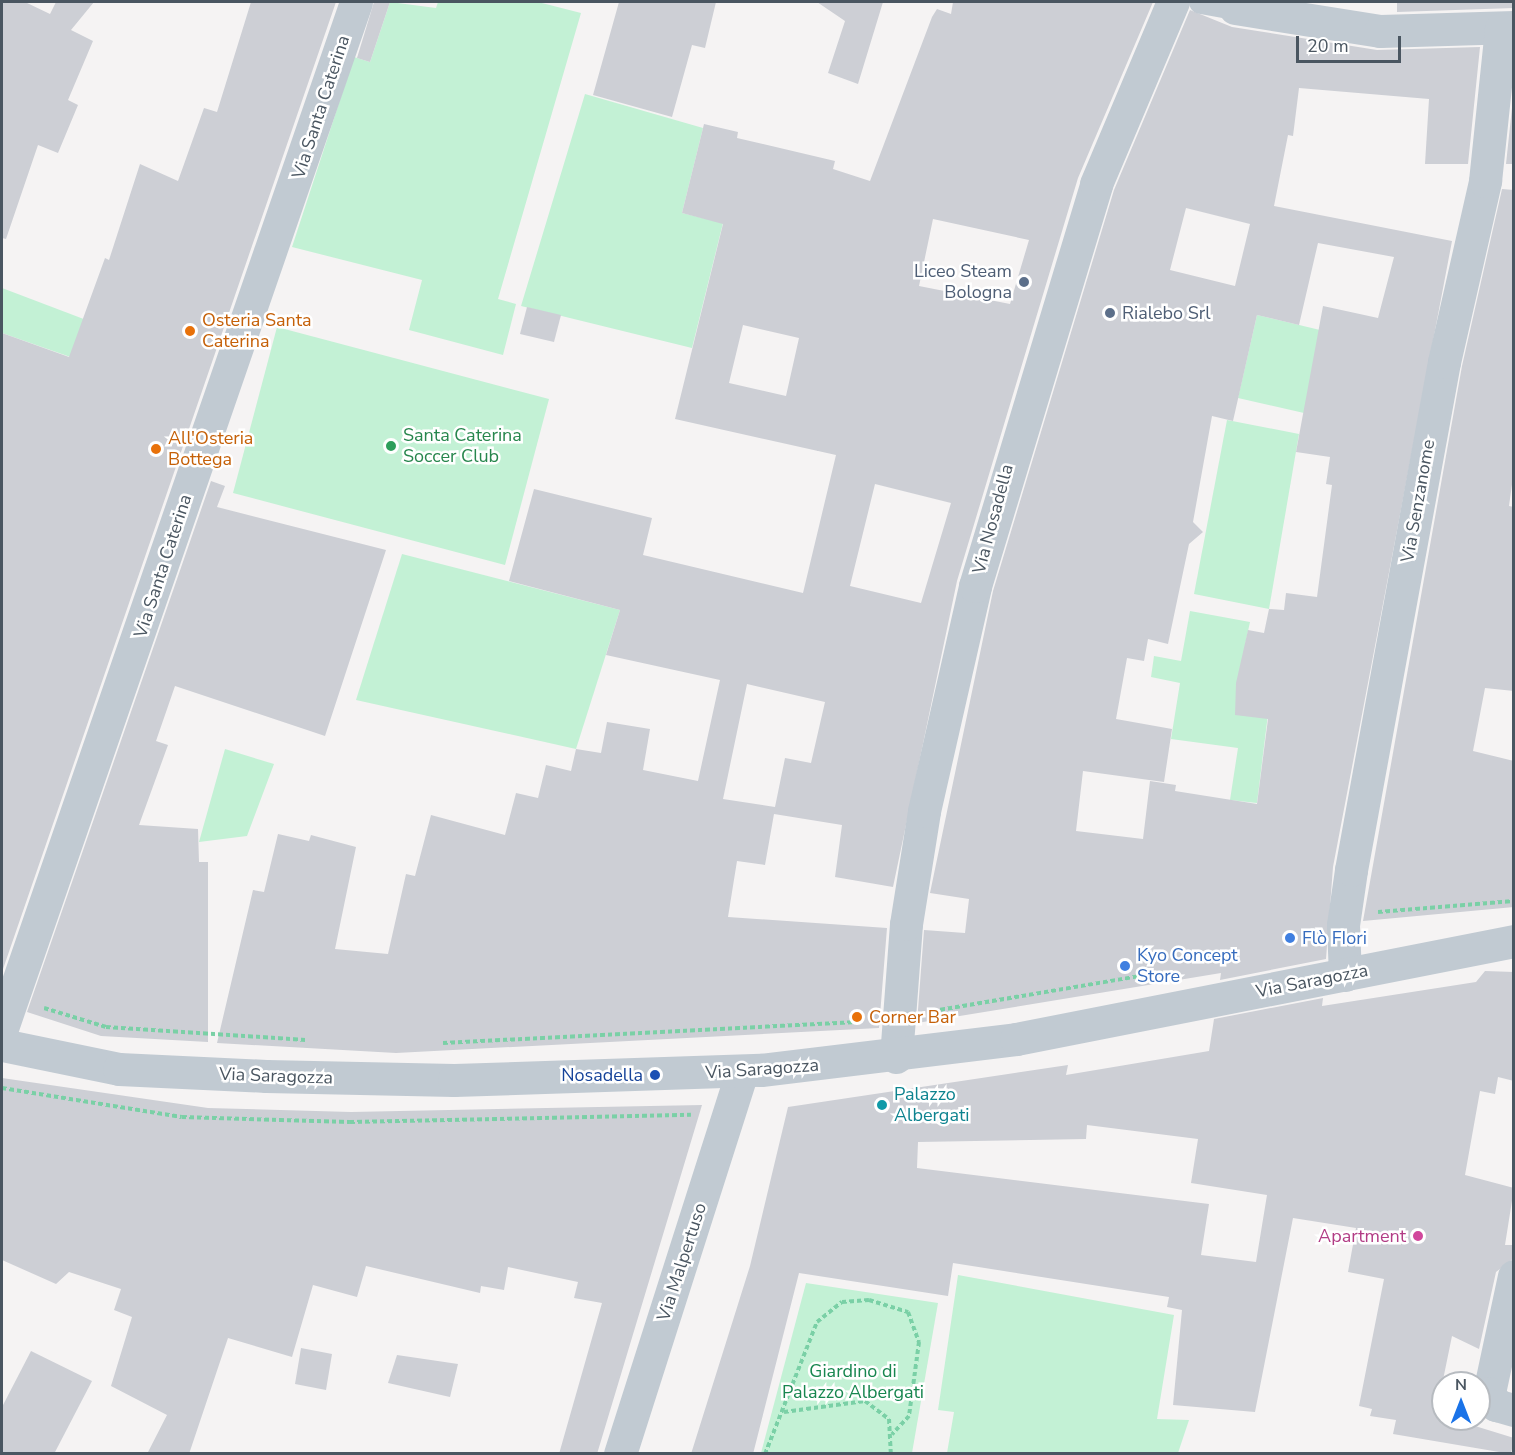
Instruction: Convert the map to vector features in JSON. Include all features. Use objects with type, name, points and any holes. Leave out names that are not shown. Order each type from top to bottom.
[{"type":"street","name":"Via Santa Caterina","points":[[2,1028],[356,2]]},
{"type":"street","name":"Via Nosadella","points":[[896,1057],[906,924],[922,822],[975,585],[1096,184],[1173,2]]},
{"type":"street","points":[[1201,2],[1380,32],[1507,28]]},
{"type":"street","name":"Via Senzanome","points":[[1346,975],[1343,926],[1353,858],[1444,362],[1485,181],[1507,28]]},
{"type":"street","name":"Via Saragozza","points":[[2,1045],[119,1069],[266,1076],[454,1080],[742,1071],[896,1057],[1346,975],[1514,941]]},
{"type":"street","name":"Via Malpertuso","points":[[620,1454],[742,1071]]},
{"type":"street","points":[[1514,1276],[1489,1392],[1496,1405],[1514,1410]]},
{"type":"path","points":[[1374,912],[1514,901]]},
{"type":"path","points":[[920,1014],[1158,973]]},
{"type":"path","points":[[34,1004],[106,1027],[310,1040]]},
{"type":"path","points":[[431,1043],[864,1021]]},
{"type":"path","points":[[155,1104],[155,1114]]},
{"type":"path","points":[[765,1454],[784,1412],[817,1322],[842,1302],[869,1300],[908,1312],[919,1342],[909,1416],[892,1434]]},
{"type":"path","points":[[784,1412],[865,1401],[889,1419],[892,1434],[891,1454]]},
{"type":"green space","points":[[390,2],[436,8],[438,2],[538,2],[581,13],[498,299],[516,304],[503,355],[409,330],[422,280],[292,247],[354,57],[370,62]]},
{"type":"green space","points":[[585,94],[703,128],[682,213],[723,223],[692,348],[521,306]]},
{"type":"green space","points":[[2,288],[110,329],[96,366],[2,333]]},
{"type":"green space","points":[[1257,315],[1320,330],[1304,413],[1238,398]]},
{"type":"green space","name":"Santa Caterina Soccer Club","points":[[277,327],[549,399],[505,565],[233,493]]},
{"type":"green space","points":[[1227,420],[1299,434],[1269,609],[1194,594]]},
{"type":"green space","points":[[402,554],[620,610],[576,749],[356,700]]},
{"type":"green space","points":[[1190,611],[1250,622],[1245,645],[1269,706],[1257,803],[1230,800],[1238,748],[1171,739],[1180,683],[1151,677],[1154,656],[1181,661]]},
{"type":"green space","points":[[225,749],[274,764],[247,836],[199,842]]},
{"type":"green space","points":[[958,1275],[1174,1315],[1157,1419],[1189,1420],[1178,1453],[947,1453],[954,1412],[938,1410]]},
{"type":"green space","name":"Giardino di Palazzo Albergati","points":[[806,1283],[938,1303],[912,1453],[761,1453]]},
{"type":"building","points":[[2,2],[25,2],[50,14],[56,2],[94,2],[71,30],[93,41],[68,100],[78,105],[58,153],[38,145],[6,239],[2,238]]},
{"type":"building","points":[[251,2],[336,2],[2,972],[2,333],[69,357],[105,258],[109,260],[140,164],[178,181],[204,108],[217,112]]},
{"type":"building","points":[[374,2],[390,2],[370,62],[357,58]]},
{"type":"building","points":[[619,2],[716,2],[705,48],[692,45],[672,117],[593,95]]},
{"type":"building","points":[[817,2],[883,2],[858,84],[828,73],[845,21]]},
{"type":"building","points":[[953,2],[1153,2],[1078,178],[957,581],[893,887],[835,877],[842,825],[774,814],[765,865],[737,861],[728,917],[887,928],[879,1028],[396,1053],[217,1043],[253,890],[264,892],[278,834],[309,841],[311,835],[356,847],[335,949],[388,954],[406,874],[415,876],[431,815],[505,835],[516,793],[538,798],[546,765],[571,771],[576,749],[601,753],[607,722],[650,729],[643,770],[698,781],[720,680],[606,655],[620,610],[509,581],[534,489],[652,518],[643,555],[803,593],[836,455],[675,419],[723,224],[682,213],[704,124],[738,132],[737,138],[835,161],[833,169],[870,181],[932,17],[937,9],[951,14]],"holes":[[[933,219],[1029,240],[1010,304],[919,286]],[[743,325],[799,338],[786,396],[729,383]],[[875,484],[951,503],[921,603],[850,586]],[[747,684],[825,702],[811,763],[785,758],[775,807],[723,799]]]},
{"type":"building","points":[[1397,2],[1514,2],[1514,8],[1397,12]]},
{"type":"building","points":[[1190,10],[1232,27],[1377,50],[1480,47],[1468,164],[1425,164],[1429,99],[1299,88],[1293,136],[1288,135],[1274,206],[1452,241],[1333,867],[1326,959],[1220,980],[1221,973],[917,1023],[924,930],[965,933],[969,899],[930,893],[993,591],[1114,190]],"holes":[[[1186,208],[1250,224],[1235,286],[1170,270]],[[1318,243],[1394,257],[1378,318],[1323,306],[1296,452],[1330,457],[1326,484],[1332,485],[1317,597],[1286,593],[1284,610],[1269,609],[1264,633],[1248,630],[1236,683],[1235,715],[1268,719],[1257,804],[1175,791],[1176,785],[1150,781],[1143,839],[1076,831],[1083,771],[1164,782],[1172,729],[1116,719],[1127,658],[1144,661],[1148,639],[1168,644],[1189,544],[1203,532],[1193,522],[1212,416],[1233,421],[1257,315],[1299,325]]]},
{"type":"building","points":[[1514,89],[1514,164],[1506,164]]},
{"type":"building","points":[[1502,189],[1514,190],[1514,470],[1509,506],[1514,507],[1514,691],[1485,688],[1473,751],[1514,761],[1514,907],[1363,921],[1462,366]]},
{"type":"building","points":[[527,307],[561,315],[554,342],[520,334]]},
{"type":"building","points":[[211,481],[225,486],[217,507],[386,550],[325,736],[175,686],[156,741],[168,745],[139,825],[198,829],[199,862],[208,862],[208,1042],[101,1036],[27,1012]]},
{"type":"building","points":[[1485,971],[1514,972],[1514,1081],[1498,1077],[1495,1094],[1480,1091],[1465,1175],[1514,1188],[1505,1245],[1514,1245],[1514,1258],[1496,1272],[1479,1349],[1452,1336],[1445,1371],[1431,1371],[1431,1431],[1491,1431],[1514,1438],[1511,1454],[1393,1434],[1396,1420],[1370,1416],[1372,1409],[1359,1406],[1384,1279],[1348,1272],[1356,1228],[1293,1218],[1255,1412],[1173,1405],[1182,1310],[1167,1307],[1169,1297],[953,1263],[948,1296],[799,1273],[753,1454],[691,1454],[750,1266],[788,1107],[1068,1065],[1066,1075],[1209,1051],[1214,1019],[1323,998],[1322,1006],[1476,982]],"holes":[[[1087,1125],[1198,1139],[1191,1183],[1267,1195],[1256,1262],[1201,1255],[1209,1204],[917,1168],[918,1142],[1086,1139]]]},
{"type":"building","points":[[2,1078],[208,1108],[351,1112],[702,1105],[597,1454],[559,1454],[602,1303],[574,1298],[578,1282],[508,1267],[504,1290],[481,1286],[480,1293],[366,1266],[357,1297],[313,1285],[292,1357],[228,1338],[189,1454],[147,1454],[167,1415],[111,1386],[132,1317],[114,1310],[121,1289],[69,1272],[56,1284],[2,1260]]},
{"type":"building","points":[[301,1348],[332,1354],[326,1390],[295,1384]]},
{"type":"building","points":[[31,1351],[92,1381],[54,1454],[2,1454],[2,1407]]},
{"type":"building","points":[[397,1355],[458,1364],[450,1397],[388,1383]]},
{"type":"place","name":"Liceo Steam Bologna","points":[[1024,282]]},
{"type":"place","name":"Rialebo Srl","points":[[1110,313]]},
{"type":"place","name":"Osteria Santa Caterina","points":[[190,331]]},
{"type":"place","name":"Santa Caterina Soccer Club","points":[[391,446]]},
{"type":"place","name":"All'Osteria Bottega","points":[[156,449]]},
{"type":"place","name":"Flò FIori","points":[[1290,938]]},
{"type":"place","name":"Kyo Concept Store","points":[[1125,966]]},
{"type":"place","name":"Corner Bar","points":[[857,1017]]},
{"type":"place","name":"Nosadella","points":[[655,1075]]},
{"type":"place","name":"Palazzo Albergati","points":[[882,1105]]},
{"type":"place","name":"Apartment","points":[[1418,1236]]}]
